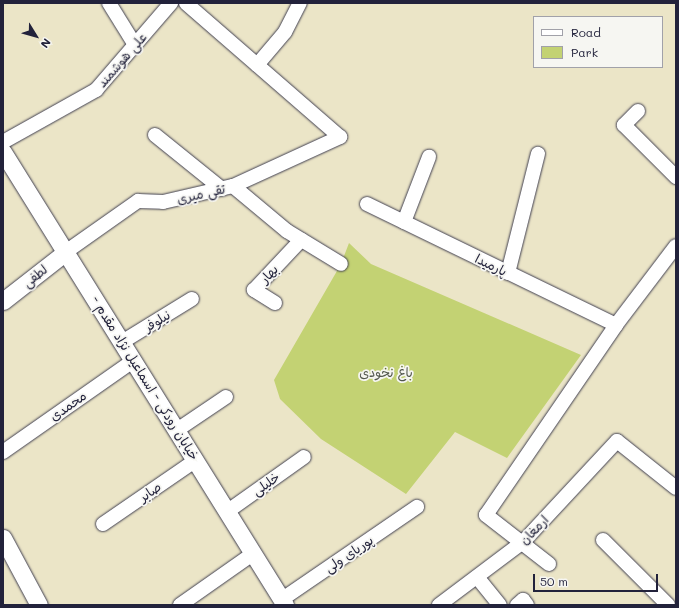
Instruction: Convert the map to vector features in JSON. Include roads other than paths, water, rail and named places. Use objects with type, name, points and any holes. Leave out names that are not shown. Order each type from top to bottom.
[{"type":"street","points":[[109,3],[135,45]]},
{"type":"street","name":"علی هوشمند","points":[[3,142],[96,90],[171,3]]},
{"type":"street","points":[[186,3],[257,65],[285,32],[300,3]]},
{"type":"street","name":"تقی میری","points":[[67,251],[138,200],[163,202],[228,188],[340,137],[257,65]]},
{"type":"street","points":[[638,111],[624,125],[676,178]]},
{"type":"street","points":[[155,135],[301,240],[342,264]]},
{"type":"street","name":"- خیابان رودکی - اسماعیل نژاد مقدم","points":[[3,152],[67,251],[133,361],[254,553],[283,603]]},
{"type":"street","points":[[508,273],[538,154]]},
{"type":"street","points":[[404,222],[429,157]]},
{"type":"street","name":"پارمیدا","points":[[367,204],[616,325]]},
{"type":"street","name":"بهار","points":[[275,303],[254,290],[301,240]]},
{"type":"street","points":[[549,564],[486,514],[616,325],[676,246]]},
{"type":"street","name":"لطفی","points":[[3,301],[67,251]]},
{"type":"street","name":"نیلوفر","points":[[122,342],[192,299]]},
{"type":"street","name":"محمدی","points":[[3,452],[133,361]]},
{"type":"street","points":[[177,430],[226,397]]},
{"type":"street","name":"ارمغان","points":[[439,605],[523,542],[618,441],[676,488]]},
{"type":"street","name":"خلیلی","points":[[228,511],[304,457]]},
{"type":"street","name":"صابر","points":[[103,524],[196,460]]},
{"type":"street","name":"پوریای ولی","points":[[283,603],[417,507]]},
{"type":"street","points":[[3,538],[39,605]]},
{"type":"street","points":[[603,540],[668,605]]},
{"type":"street","points":[[180,605],[254,553]]},
{"type":"street","points":[[477,577],[500,605]]},
{"type":"street","points":[[516,605],[523,600],[527,605]]},
{"type":"park label","name":"باغ نخودی","points":[[386,372]]}]
